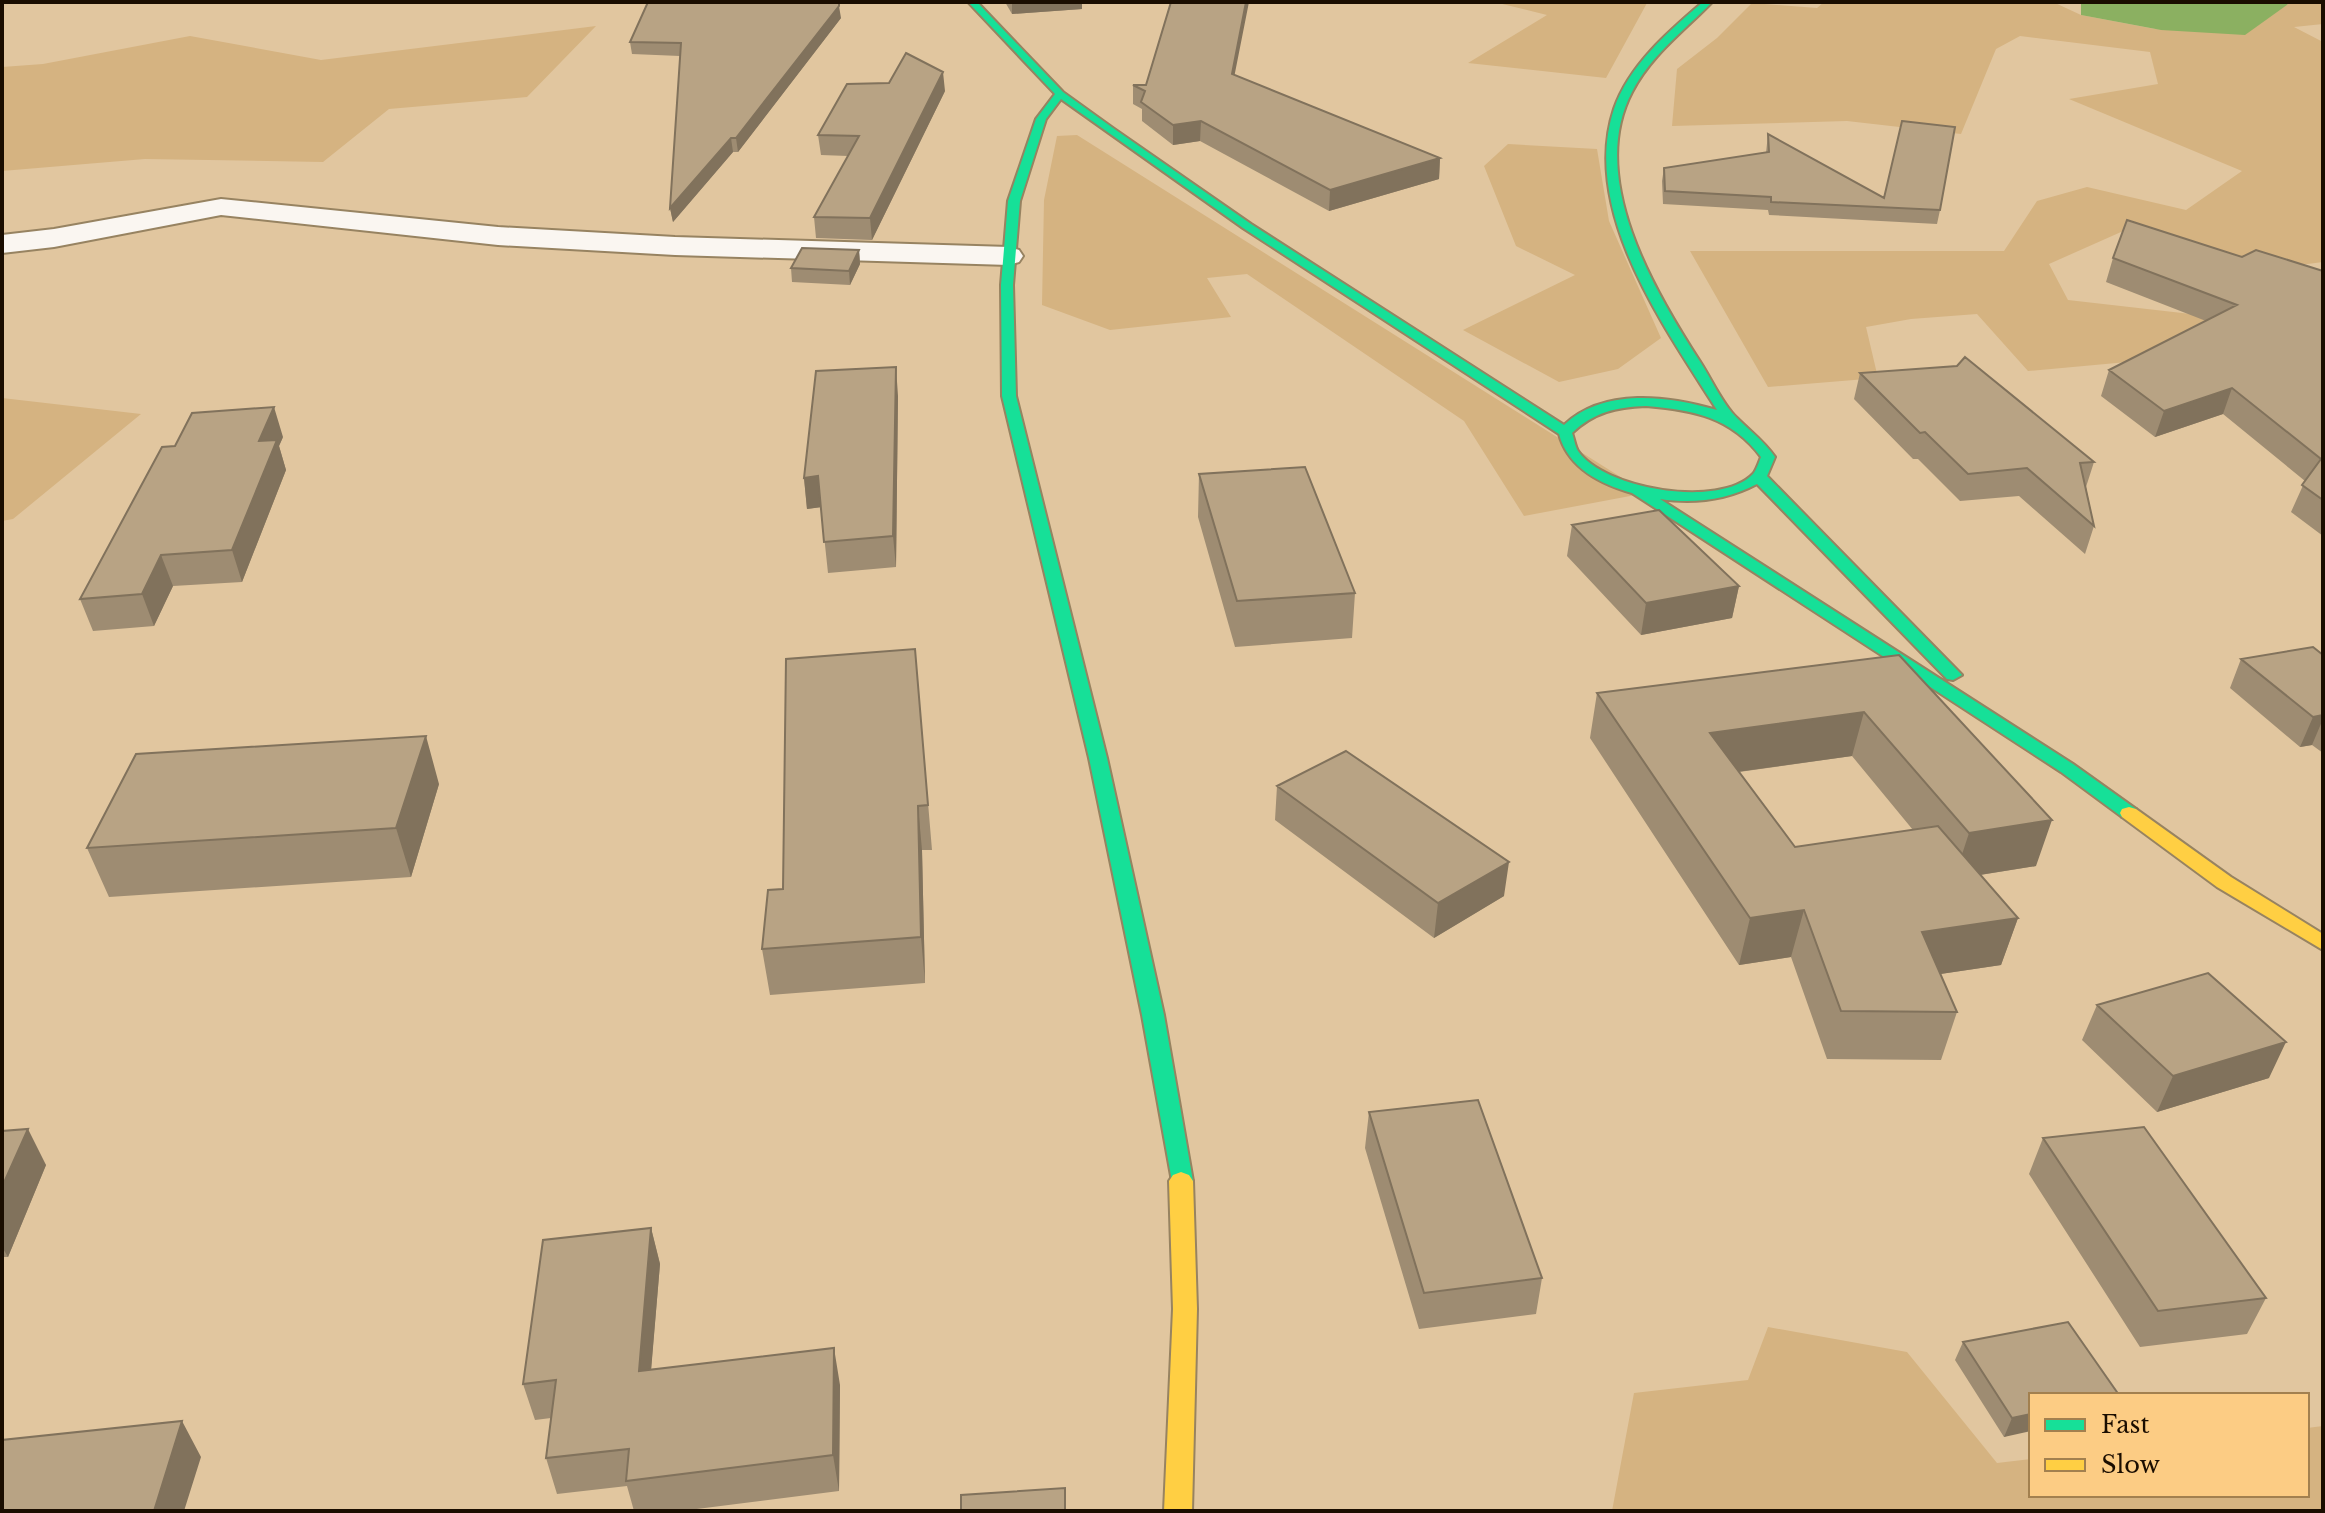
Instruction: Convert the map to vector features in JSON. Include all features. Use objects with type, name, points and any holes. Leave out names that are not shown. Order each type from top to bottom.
[{"type":"street","points":[[972,2],[1060,94],[1247,226],[1565,432],[1572,453],[1601,475],[1639,492],[2067,768],[2224,882],[2323,943]]},
{"type":"street","points":[[1708,2],[1683,21],[1627,92],[1614,126],[1614,161],[1618,208],[1635,260],[1729,417]]},
{"type":"street","points":[[1060,94],[1041,119],[1014,201],[1007,285],[1009,396],[1098,758],[1153,1015],[1181,1175],[1185,1309],[1178,1511]]},
{"type":"street","points":[[2,244],[54,238],[221,207],[498,236],[675,246],[1009,256]]},
{"type":"street","points":[[1565,432],[1581,413],[1611,403],[1688,405],[1729,417],[1758,436],[1768,457],[1759,477],[1730,491],[1701,495],[1639,492]]},
{"type":"street","points":[[1759,477],[2010,734]]},
{"type":"shaded area","points":[[1494,2],[1647,3],[1606,78],[1468,63],[1547,15]]},
{"type":"shaded area","points":[[1824,2],[2053,2],[2081,15],[2155,29],[2245,34],[2291,2],[2323,2],[2323,24],[2294,27],[2323,42],[2323,262],[2285,267],[2130,228],[2049,264],[2068,300],[2226,318],[2258,350],[2028,371],[1977,314],[1911,319],[1866,327],[1878,378],[1768,387],[1690,251],[2004,251],[2037,201],[2087,187],[2186,210],[2242,171],[2069,99],[2158,84],[2150,52],[2020,36],[1996,49],[1961,134],[1847,121],[1672,126],[1677,69],[1717,38],[1752,3],[1817,8]]},
{"type":"shaded area","points":[[2081,2],[2291,2],[2245,35],[2161,30],[2081,15]]},
{"type":"shaded area","points":[[596,26],[527,97],[389,109],[323,162],[145,159],[2,171],[2,67],[43,64],[190,36],[321,60]]},
{"type":"shaded area","points":[[1077,135],[1646,493],[1524,516],[1464,421],[1247,274],[1207,278],[1231,317],[1110,330],[1042,305],[1044,200],[1057,136]]},
{"type":"shaded area","points":[[1508,144],[1597,149],[1609,221],[1661,338],[1618,369],[1559,382],[1463,330],[1575,275],[1516,246],[1484,166]]},
{"type":"shaded area","points":[[2,398],[141,414],[13,519],[2,521]]},
{"type":"shaded area","points":[[1768,1327],[1907,1352],[1997,1463],[2029,1459],[2029,1497],[2309,1497],[2309,1428],[2323,1426],[2323,1511],[1612,1511],[1634,1393],[1748,1380]]},
{"type":"building","points":[[648,2],[839,2],[839,6],[736,138],[731,138],[670,208],[681,43],[630,42]]},
{"type":"building","points":[[1171,2],[1246,2],[1232,74],[1440,158],[1330,190],[1201,121],[1173,125],[1141,102],[1145,91],[1133,85],[1146,85]]},
{"type":"building","points":[[906,53],[943,72],[870,218],[814,217],[859,136],[818,135],[847,84],[889,83]]},
{"type":"building","points":[[1902,121],[1955,127],[1940,210],[1771,202],[1771,197],[1665,191],[1664,168],[1769,152],[1768,134],[1884,198]]},
{"type":"building","points":[[2127,220],[2242,257],[2256,250],[2323,271],[2323,500],[2302,485],[2321,459],[2232,388],[2164,411],[2109,370],[2237,305],[2113,258]]},
{"type":"building","points":[[802,248],[859,250],[849,271],[791,268]]},
{"type":"building","points":[[1965,357],[2094,462],[2080,463],[2094,526],[2027,468],[1968,474],[1925,432],[1920,433],[1860,373],[1957,366]]},
{"type":"building","points":[[896,367],[893,536],[824,542],[818,476],[804,478],[816,371]]},
{"type":"building","points":[[274,407],[259,441],[277,440],[232,550],[161,555],[142,594],[80,599],[162,447],[175,446],[192,413]]},
{"type":"building","points":[[1305,467],[1355,593],[1237,601],[1199,474]]},
{"type":"building","points":[[1659,510],[1739,586],[1646,603],[1572,525]]},
{"type":"building","points":[[2313,647],[2323,655],[2323,715],[2313,717],[2241,659]]},
{"type":"building","points":[[915,649],[928,805],[918,806],[921,937],[762,949],[768,890],[783,889],[786,659]]},
{"type":"building","points":[[1899,655],[2052,820],[1969,833],[1864,712],[1710,733],[1795,847],[1938,826],[2018,918],[1922,932],[1957,1012],[1841,1011],[1804,910],[1750,918],[1597,693]]},
{"type":"building","points":[[426,736],[396,828],[87,848],[136,754]]},
{"type":"building","points":[[1346,751],[1509,862],[1438,903],[1277,786]]},
{"type":"building","points":[[2208,973],[2286,1042],[2173,1076],[2097,1005]]},
{"type":"building","points":[[1478,1100],[1542,1278],[1424,1293],[1369,1112]]},
{"type":"building","points":[[2144,1127],[2266,1298],[2158,1311],[2043,1138]]},
{"type":"building","points":[[28,1129],[2,1187],[2,1131]]},
{"type":"building","points":[[651,1228],[639,1371],[834,1348],[833,1455],[626,1481],[629,1449],[546,1458],[556,1380],[523,1384],[543,1240]]},
{"type":"building","points":[[2068,1322],[2118,1393],[2029,1393],[2029,1414],[2012,1418],[1963,1342]]},
{"type":"building","points":[[182,1421],[154,1511],[2,1511],[2,1440]]},
{"type":"building","points":[[1065,1488],[1065,1511],[961,1511],[961,1495]]},
{"type":"traffic: fast","points":[[972,2],[1060,94],[1109,130],[1247,226],[1565,432]]},
{"type":"traffic: fast","points":[[1708,2],[1669,37],[1635,78],[1619,109],[1611,147],[1614,188],[1625,229],[1642,270],[1663,311],[1729,417]]},
{"type":"traffic: fast","points":[[1060,94],[1041,119],[1014,201],[1007,285],[1009,396],[1098,758],[1153,1015],[1181,1181]]},
{"type":"traffic: fast","points":[[1646,402],[1715,413],[1744,429],[1768,457],[1759,477],[1731,491],[1691,497],[1669,496],[1626,487],[1589,468],[1572,453],[1565,432],[1583,416],[1612,405],[1646,402]]},
{"type":"traffic: fast","points":[[1759,477],[1953,675]]},
{"type":"traffic: fast","points":[[1639,492],[2067,768],[2129,813]]},
{"type":"traffic: slow","points":[[2129,813],[2224,882],[2323,943]]},
{"type":"traffic: slow","points":[[1178,1511],[1185,1309],[1181,1181]]}]
